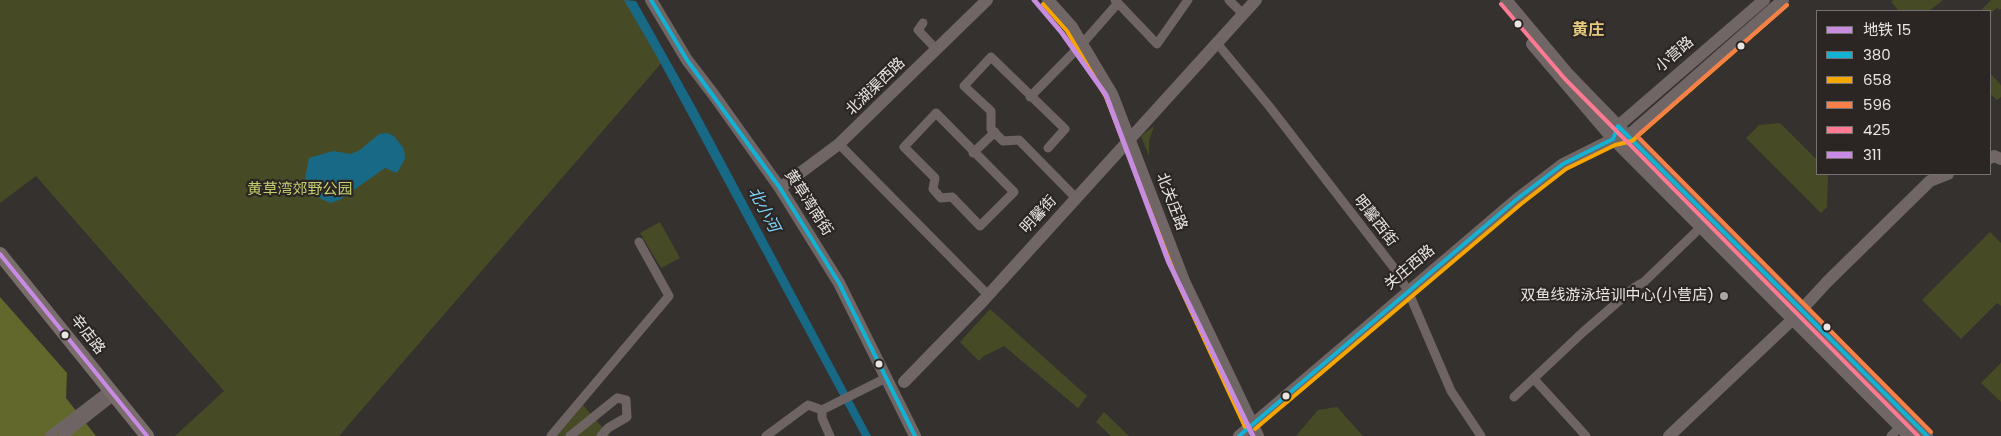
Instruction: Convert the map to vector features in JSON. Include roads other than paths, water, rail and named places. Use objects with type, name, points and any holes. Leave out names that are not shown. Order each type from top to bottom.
[{"type":"main road","name":"辛店路","points":[[0,254],[108,396],[136,436]]},
{"type":"main road","name":"辛店路","points":[[0,268],[108,396],[147,436]]},
{"type":"street","name":"黄草湾南街","points":[[651,0],[686,60],[713,94],[780,188],[839,283],[916,436]]},
{"type":"street","name":"北湖渠西路","points":[[780,188],[839,144],[987,0]]},
{"type":"street","name":"北关庄路","points":[[1048,0],[1072,26],[1112,94],[1184,281],[1258,436]]},
{"type":"street","points":[[1030,96],[1082,44],[1116,2],[1157,44],[1188,0]]},
{"type":"street","points":[[1229,0],[1243,14]]},
{"type":"street","name":"明馨街","points":[[904,382],[1077,199],[1216,42],[1256,0]]},
{"type":"street","points":[[1496,0],[1613,139],[1701,227],[1927,436]]},
{"type":"street","points":[[1506,0],[1569,75],[1797,315],[1900,433]]},
{"type":"street","name":"小营路","points":[[1613,139],[1618,126],[1764,0]]},
{"type":"street","name":"小营路","points":[[1628,136],[1783,0]]},
{"type":"street","points":[[924,23],[918,30],[937,50]]},
{"type":"street","name":"明馨西街","points":[[1216,42],[1269,106],[1394,268],[1408,290],[1451,391],[1481,436]]},
{"type":"street","points":[[1048,148],[1066,129],[991,57],[964,86],[991,111],[991,128],[1003,141],[1019,140],[1077,199]]},
{"type":"street","points":[[936,113],[973,153],[1014,192],[980,226],[952,197],[941,198],[933,189],[935,178],[904,147],[936,113]]},
{"type":"street","points":[[973,153],[995,132]]},
{"type":"street","name":"关庄西路","points":[[1238,436],[1517,199],[1563,164],[1613,139],[1628,136]]},
{"type":"street","points":[[839,144],[988,295]]},
{"type":"street","points":[[1669,436],[1797,315],[1827,282],[1930,181],[1945,175]]},
{"type":"street","points":[[1514,397],[1582,333],[1635,287],[1644,282],[1701,227]]},
{"type":"street","points":[[564,436],[554,433],[669,296],[639,242]]},
{"type":"street","points":[[766,436],[808,405],[822,410],[886,378]]},
{"type":"street","points":[[1534,379],[1586,436]]},
{"type":"street","points":[[50,436],[108,396]]},
{"type":"street","points":[[63,436],[108,396]]},
{"type":"street","points":[[570,436],[617,398],[626,400],[627,417],[608,428],[601,436]]},
{"type":"street","points":[[822,410],[822,418],[830,436]]},
{"type":"water","name":"北小河","points":[[624,0],[636,1],[696,108],[871,436],[862,436],[656,55]]},
{"type":"water","points":[[387,133],[394,136],[404,149],[405,159],[397,173],[385,168],[341,199],[331,203],[321,199],[305,179],[309,158],[333,151],[351,154],[360,150],[379,134]]},
{"type":"metro line","name":"15","points":[[1034,0],[1062,33],[1106,95],[1169,263],[1253,436]]},
{"type":"place","name":"双鱼线游泳培训中心(小营店)","points":[[1724,296]]},
{"type":"district","name":"黄庄","points":[[1588,31]]},
{"type":"park label","name":"黄草湾郊野公园","points":[[300,190]]}]
